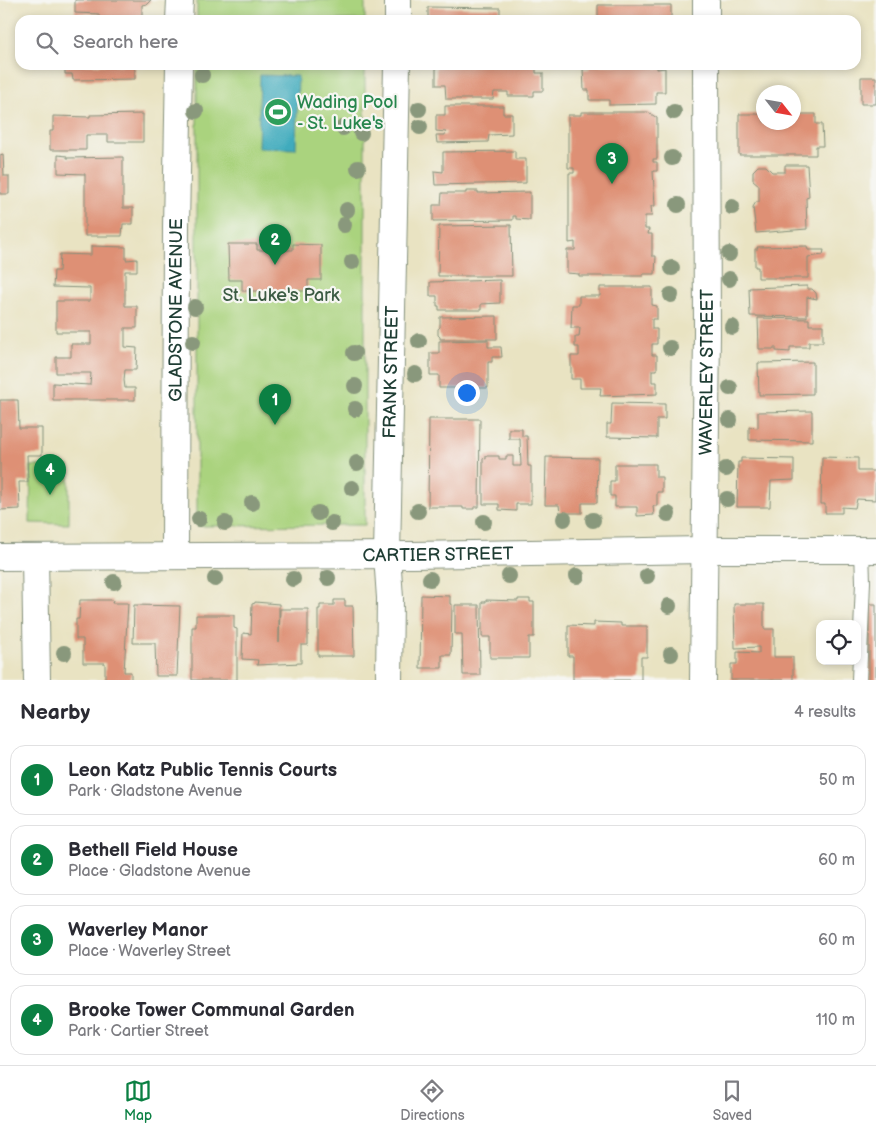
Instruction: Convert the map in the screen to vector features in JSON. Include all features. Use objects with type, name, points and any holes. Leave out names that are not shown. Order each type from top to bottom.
[{"type":"street","points":[[180,0],[180,15]]},
{"type":"street","points":[[398,0],[398,15]]},
{"type":"street","points":[[706,0],[706,15]]},
{"type":"street","name":"GLADSTONE AVENUE","points":[[175,556],[176,226],[179,70]]},
{"type":"street","name":"FRANK STREET","points":[[389,680],[390,598],[387,555],[397,70]]},
{"type":"street","name":"WAVERLEY STREET","points":[[703,680],[706,70]]},
{"type":"street","name":"CARTIER STREET","points":[[0,557],[869,550]]},
{"type":"street","points":[[35,558],[37,680]]},
{"type":"lane","points":[[859,680],[863,582],[869,550]]},
{"type":"green space","points":[[197,0],[365,0],[365,15],[197,15]]},
{"type":"green space","name":"St. Luke's Park","points":[[197,70],[365,70],[365,525],[197,526]]},
{"type":"green space","points":[[31,466],[69,466],[69,524],[30,523]]},
{"type":"water","name":"Wading Pool - St. Luke's","points":[[260,75],[298,76],[296,149],[258,148]]},
{"type":"building","points":[[75,0],[151,0],[147,4],[142,5],[142,15],[75,13]]},
{"type":"building","points":[[598,5],[671,5],[671,15],[598,15]]},
{"type":"building","points":[[428,7],[500,8],[500,15],[428,15]]},
{"type":"building","points":[[65,70],[135,70],[135,79],[73,80],[72,74],[65,74]]},
{"type":"building","points":[[436,70],[536,70],[536,73],[543,73],[543,91],[534,91],[534,96],[508,96],[508,92],[494,92],[493,99],[446,99],[445,85],[436,85]]},
{"type":"building","points":[[583,70],[665,70],[665,92],[656,92],[656,104],[609,105],[609,100],[589,100],[589,90],[584,90]]},
{"type":"building","points":[[861,77],[876,77],[876,104],[861,104]]},
{"type":"building","points":[[445,106],[503,106],[503,114],[512,114],[512,134],[489,135],[488,142],[437,143],[436,135],[445,135],[446,132],[436,131],[436,115],[445,115]]},
{"type":"building","points":[[581,112],[648,112],[657,118],[657,159],[653,159],[653,162],[657,162],[657,171],[653,171],[655,206],[651,206],[652,216],[645,216],[645,229],[649,229],[648,234],[652,234],[652,256],[656,256],[655,274],[643,274],[643,276],[579,276],[579,274],[567,273],[567,250],[575,250],[575,242],[569,243],[569,173],[574,173],[574,168],[568,168],[568,115],[581,115]]},
{"type":"building","points":[[143,114],[143,142],[108,142],[108,135],[86,135],[86,150],[50,150],[50,131],[53,131],[53,116],[90,117],[90,115]]},
{"type":"building","points":[[739,114],[756,114],[756,130],[801,130],[801,114],[816,114],[816,124],[822,124],[823,146],[816,146],[816,155],[739,155]]},
{"type":"building","points":[[515,151],[515,159],[526,159],[526,183],[435,185],[434,171],[443,172],[443,152]]},
{"type":"building","points":[[3,154],[4,176],[9,176],[9,194],[0,194],[0,155]]},
{"type":"building","points":[[58,155],[67,156],[67,158],[123,157],[123,208],[133,208],[133,224],[123,224],[122,236],[85,236],[85,174],[58,173]]},
{"type":"building","points":[[785,165],[807,165],[809,197],[806,198],[807,229],[756,233],[753,207],[756,202],[759,202],[759,185],[753,180],[753,171],[758,166],[766,166],[772,172],[785,172]]},
{"type":"building","points":[[466,191],[478,191],[478,193],[530,192],[530,220],[516,219],[516,216],[513,216],[513,220],[433,221],[433,205],[441,205],[442,193],[466,193]]},
{"type":"building","points":[[511,225],[512,276],[438,276],[439,226]]},
{"type":"building","points":[[228,244],[257,244],[257,250],[293,250],[293,244],[321,245],[321,280],[308,280],[308,291],[242,291],[242,280],[229,280]]},
{"type":"building","points":[[91,246],[126,247],[126,260],[137,259],[137,271],[125,271],[125,306],[137,306],[137,328],[125,328],[125,347],[137,348],[136,370],[125,370],[124,380],[125,388],[135,388],[135,400],[53,400],[53,383],[90,385],[91,373],[56,373],[56,357],[71,357],[71,344],[91,344],[91,332],[56,332],[56,301],[90,301],[90,288],[53,287],[54,271],[59,271],[60,254],[91,255]]},
{"type":"building","points":[[807,246],[808,250],[824,250],[823,255],[808,257],[808,278],[758,278],[758,267],[755,267],[755,249],[758,249],[757,247]]},
{"type":"building","points":[[500,280],[500,303],[481,304],[481,310],[439,310],[437,296],[430,296],[430,282]]},
{"type":"building","points":[[807,286],[807,289],[812,289],[816,293],[817,299],[807,297],[807,317],[750,316],[749,288]]},
{"type":"building","points":[[600,287],[652,287],[652,305],[657,306],[657,319],[652,319],[652,329],[657,329],[657,344],[652,344],[652,355],[657,355],[657,370],[652,370],[652,382],[657,382],[657,394],[600,396],[601,388],[580,388],[580,379],[571,379],[571,356],[579,356],[579,347],[575,347],[575,337],[579,337],[580,328],[571,328],[572,305],[579,305],[579,296],[600,296]]},
{"type":"building","points":[[497,316],[497,339],[440,339],[438,335],[440,317]]},
{"type":"building","points":[[758,318],[809,319],[809,325],[823,325],[823,342],[809,342],[809,347],[790,347],[790,352],[776,351],[776,347],[774,349],[759,349]]},
{"type":"building","points":[[488,340],[488,347],[501,347],[502,357],[492,357],[492,362],[488,362],[488,388],[439,388],[439,375],[430,375],[430,353],[439,353],[439,341]]},
{"type":"building","points":[[813,362],[813,394],[759,395],[758,363]]},
{"type":"building","points":[[0,400],[18,400],[19,428],[42,428],[42,455],[27,455],[28,482],[19,482],[20,509],[0,510]]},
{"type":"building","points":[[612,403],[665,404],[665,419],[657,419],[657,438],[607,437],[607,424],[611,424]]},
{"type":"building","points":[[812,411],[812,441],[749,440],[749,427],[758,428],[758,412]]},
{"type":"building","points":[[429,419],[480,419],[479,507],[463,509],[463,507],[428,507]]},
{"type":"building","points":[[509,429],[522,429],[522,436],[527,436],[528,466],[531,466],[531,504],[516,504],[516,511],[499,510],[499,504],[483,504],[483,458],[486,459],[486,456],[499,456],[499,459],[506,459],[506,456],[513,456],[513,466],[521,466],[520,439],[509,439]]},
{"type":"building","points":[[546,457],[598,458],[597,503],[582,503],[582,513],[560,513],[559,505],[545,505]]},
{"type":"building","points":[[822,457],[858,458],[858,471],[876,471],[875,500],[857,499],[855,508],[842,507],[842,513],[825,513],[825,504],[821,504]]},
{"type":"building","points":[[741,458],[794,459],[794,480],[771,481],[770,507],[737,507],[738,462],[741,462]]},
{"type":"building","points":[[615,464],[656,464],[656,477],[662,477],[662,492],[657,492],[657,506],[653,506],[654,515],[637,516],[637,507],[615,507],[615,496],[610,496],[610,481],[615,481]]},
{"type":"building","points":[[421,595],[450,596],[450,604],[452,604],[451,655],[442,655],[442,668],[420,668]]},
{"type":"building","points":[[518,599],[530,599],[530,602],[534,602],[534,637],[529,637],[529,658],[490,658],[490,637],[482,637],[482,602],[486,602],[486,600],[518,601]]},
{"type":"building","points":[[80,600],[113,600],[112,603],[128,603],[124,672],[131,672],[131,680],[105,680],[105,663],[83,663],[83,639],[76,639],[76,619],[79,619]]},
{"type":"building","points":[[334,600],[345,600],[345,606],[353,606],[354,656],[318,656],[318,609],[320,609],[320,605],[334,605]]},
{"type":"building","points":[[255,602],[279,604],[279,642],[280,609],[308,609],[308,645],[301,645],[301,663],[257,665],[258,660],[242,659],[243,633],[251,634],[252,604]]},
{"type":"building","points":[[734,604],[764,604],[764,629],[774,629],[774,657],[793,657],[793,680],[731,680],[731,664],[737,664],[737,652],[759,653],[759,647],[735,648]]},
{"type":"building","points":[[869,604],[876,604],[876,680],[869,680]]},
{"type":"building","points":[[134,605],[180,606],[177,676],[156,676],[155,643],[133,643]]},
{"type":"building","points":[[455,605],[479,605],[480,675],[463,675],[462,634],[455,634]]},
{"type":"building","points":[[196,615],[234,615],[234,628],[237,629],[237,680],[192,680],[192,627],[196,627]]},
{"type":"building","points":[[594,622],[621,623],[621,626],[647,626],[647,657],[641,657],[641,680],[573,680],[573,656],[568,656],[568,625],[594,626]]},
{"type":"place","name":"Wading Pool - St. Luke's","points":[[278,112]]},
{"type":"place","name":"Waverley Manor","points":[[612,184]]},
{"type":"place","name":"Bethell Field House","points":[[275,265]]},
{"type":"place","name":"Leon Katz Public Tennis Courts","points":[[275,425]]},
{"type":"place","name":"Brooke Tower Communal Garden","points":[[50,495]]}]
